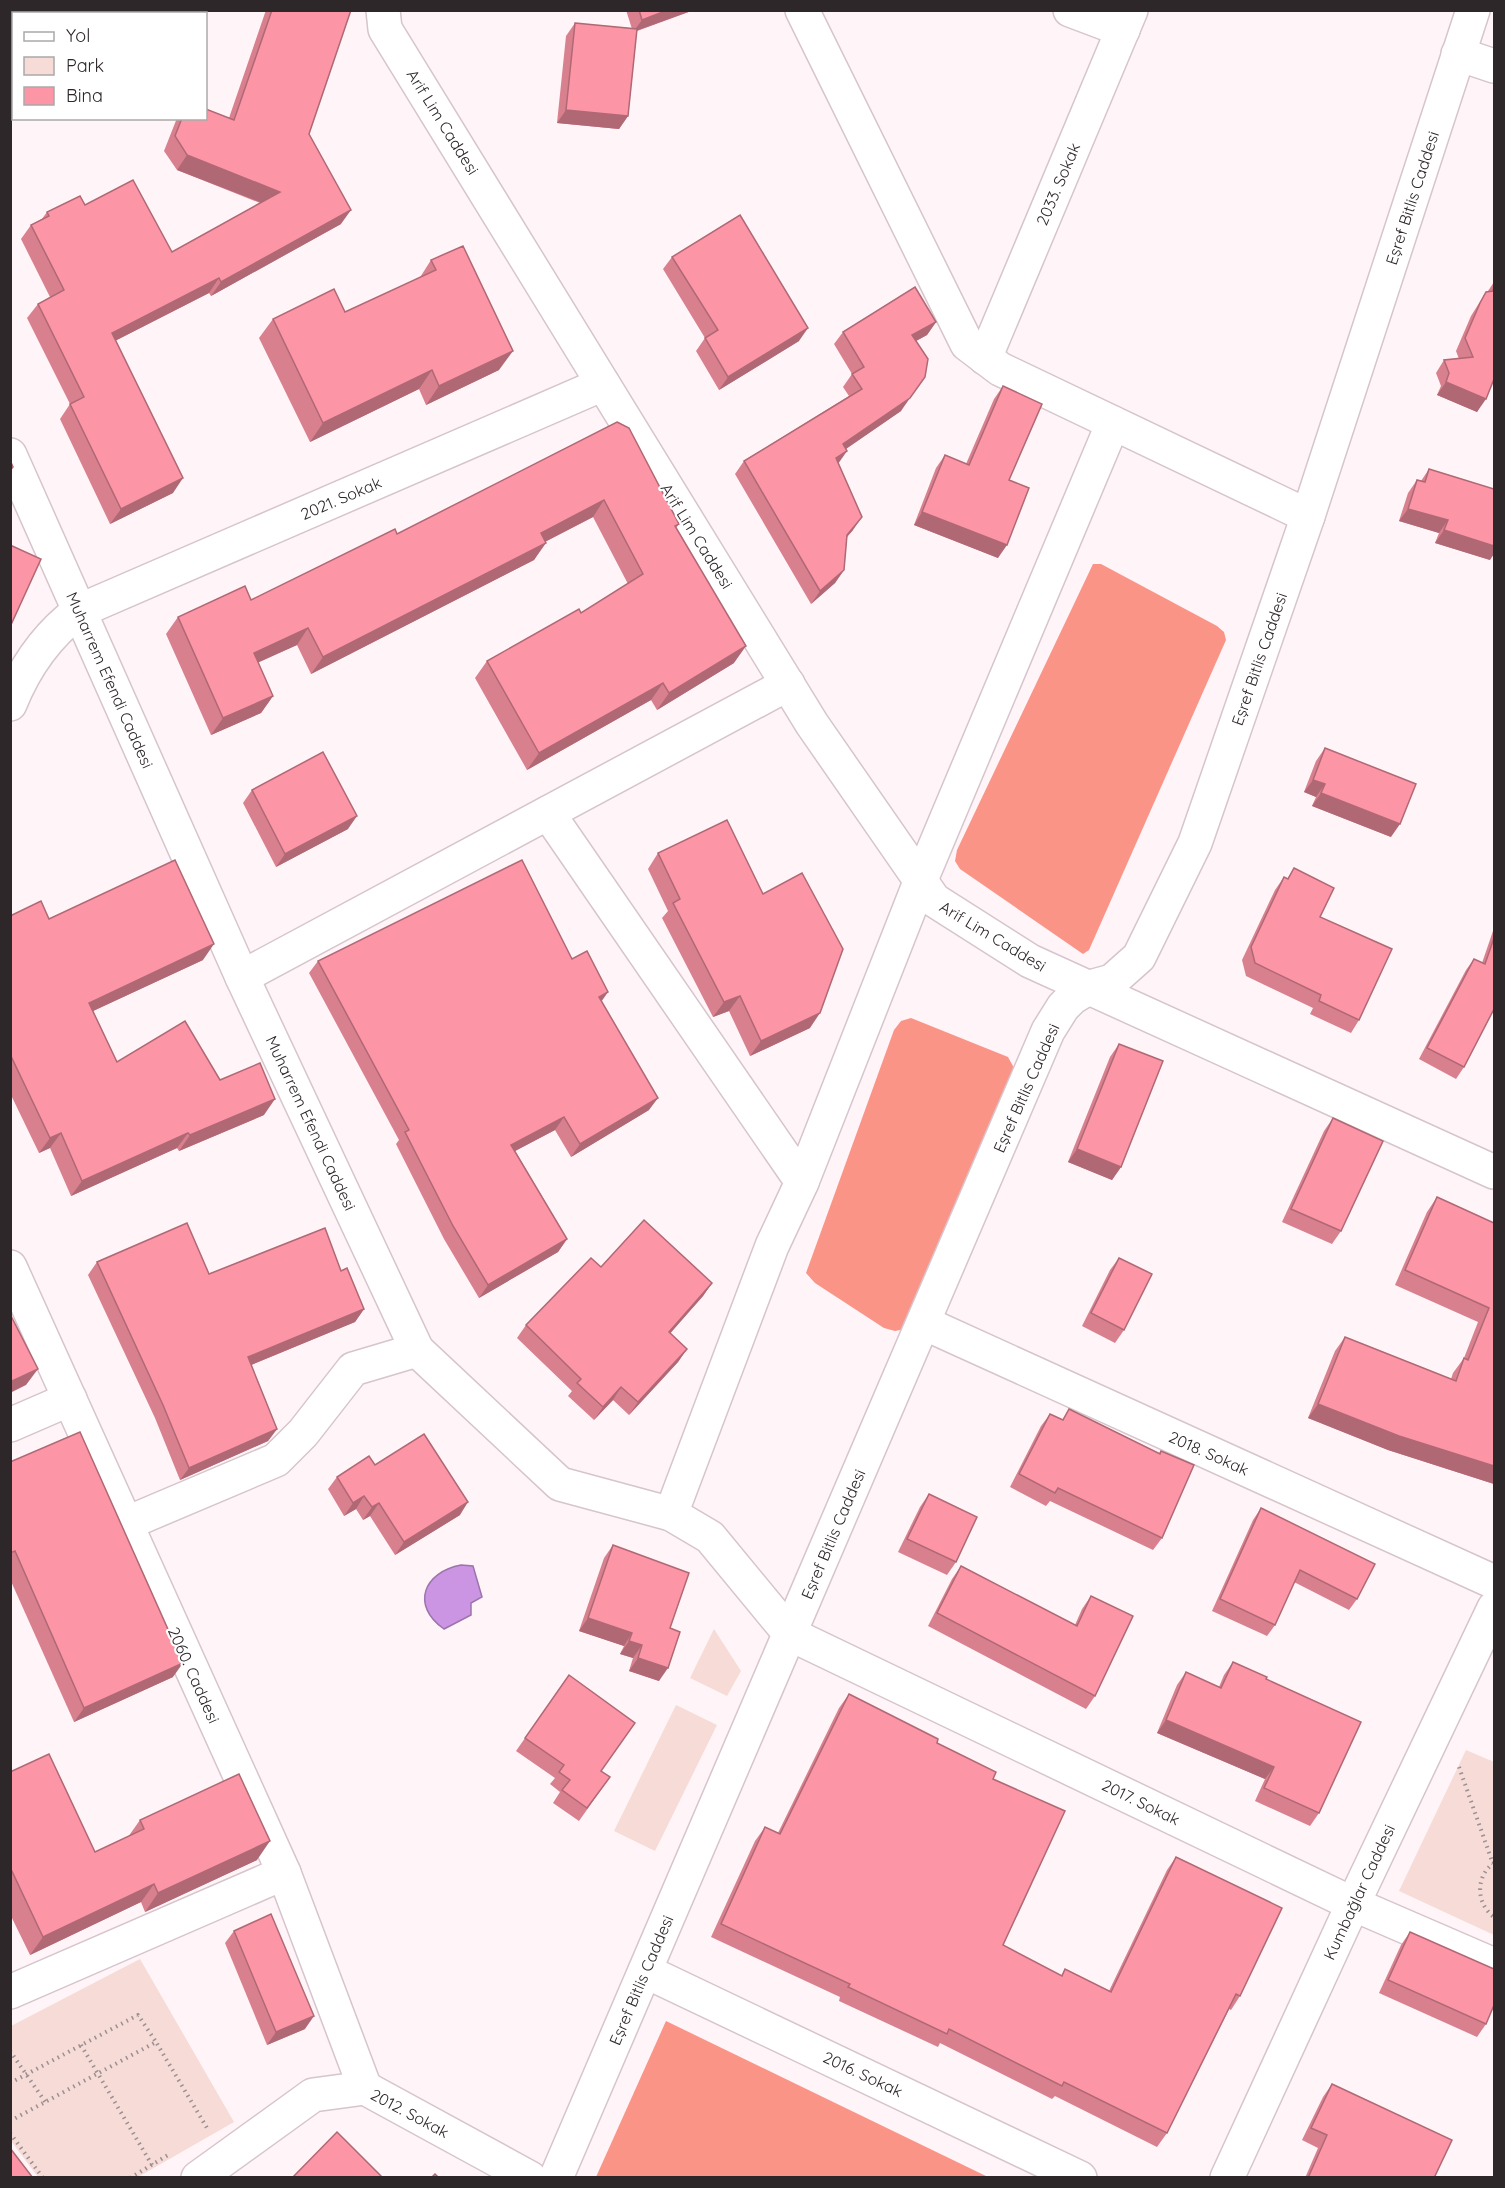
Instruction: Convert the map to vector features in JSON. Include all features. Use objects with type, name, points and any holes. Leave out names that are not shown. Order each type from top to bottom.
[{"type":"street","name":"Arif Lim Caddesi","points":[[383,10],[385,29],[788,684],[934,900],[1030,961],[1494,1172]]},
{"type":"street","points":[[802,10],[967,344],[1000,369],[1308,516]]},
{"type":"street","points":[[1070,10],[1127,20]]},
{"type":"street","name":"Eşref Bitlis Caddesi","points":[[556,2178],[1048,1031],[1063,1007],[1090,987],[1112,981],[1140,957],[1195,843],[1308,516],[1473,10]]},
{"type":"street","name":"2033. Sokak","points":[[985,358],[1127,20]]},
{"type":"street","points":[[1458,54],[1494,66]]},
{"type":"street","name":"2021. Sokak","points":[[10,704],[44,643],[57,627],[79,611],[603,384]]},
{"type":"street","points":[[671,1514],[772,1246],[802,1182],[920,882],[1113,423]]},
{"type":"street","name":"Muharrem Efendi Caddesi","points":[[10,455],[242,977],[417,1350],[560,1484],[671,1514],[710,1537],[790,1634]]},
{"type":"street","points":[[242,977],[788,684]]},
{"type":"street","points":[[548,813],[802,1182]]},
{"type":"street","name":"2060. Caddesi","points":[[10,1267],[284,1873],[365,2088]]},
{"type":"street","name":"2018. Sokak","points":[[924,1323],[1494,1582]]},
{"type":"street","points":[[125,1524],[276,1460],[303,1433],[353,1369],[417,1350]]},
{"type":"street","points":[[10,1425],[70,1399]]},
{"type":"street","name":"Kumbağlar Caddesi","points":[[1227,2178],[1353,1904],[1494,1608]]},
{"type":"street","name":"2017. Sokak","points":[[790,1634],[1353,1904],[1494,1965]]},
{"type":"street","points":[[10,1992],[284,1873]]},
{"type":"street","name":"2016. Sokak","points":[[645,1971],[1080,2178]]},
{"type":"street","name":"2012. Sokak","points":[[198,2178],[313,2095],[365,2088],[530,2178]]},
{"type":"path","points":[[1442,1719],[1494,1863],[1483,1875],[1480,1895],[1484,1905],[1494,1917]]},
{"type":"path","points":[[10,2083],[138,2015],[208,2130],[199,2136]]},
{"type":"path","points":[[10,2121],[156,2042]]},
{"type":"path","points":[[81,2045],[152,2165]]},
{"type":"path","points":[[10,2051],[46,2103]]},
{"type":"path","points":[[10,2133],[43,2178]]},
{"type":"path","points":[[130,2178],[170,2153]]},
{"type":"green space","points":[[714,1629],[741,1671],[727,1696],[690,1678]]},
{"type":"green space","points":[[676,1705],[717,1725],[655,1851],[614,1831]]},
{"type":"green space","points":[[1466,1750],[1494,1762],[1494,1935],[1399,1891]]},
{"type":"green space","points":[[140,1959],[234,2122],[138,2177],[38,2177],[11,2141],[11,2026]]},
{"type":"shaded area","points":[[1093,564],[1101,564],[1217,626],[1224,632],[1226,640],[1089,950],[1083,954],[960,869],[955,861],[957,850]]},
{"type":"shaded area","points":[[911,1018],[1008,1057],[1014,1068],[905,1329],[895,1331],[884,1328],[815,1283],[806,1273],[894,1030],[901,1021]]},
{"type":"shaded area","points":[[461,1565],[473,1566],[482,1597],[471,1603],[471,1615],[444,1629],[433,1620],[427,1610],[426,1591],[430,1582],[438,1575]]},
{"type":"shaded area","points":[[666,2021],[988,2177],[596,2177]]},
{"type":"building","points":[[94,10],[174,10],[174,12],[94,12]]},
{"type":"building","points":[[272,10],[351,10],[309,134],[351,210],[221,282],[219,278],[112,333],[183,478],[121,509],[70,404],[84,397],[38,304],[64,290],[31,225],[49,216],[47,212],[80,196],[85,205],[133,180],[172,252],[280,192],[187,155],[175,136],[181,120],[207,120],[207,109],[234,120]]},
{"type":"building","points":[[639,10],[668,10],[642,20]]},
{"type":"building","points":[[575,23],[637,29],[628,116],[566,110]]},
{"type":"building","points":[[740,215],[808,328],[728,377],[705,338],[718,330],[672,257]]},
{"type":"building","points":[[463,246],[513,351],[439,386],[432,370],[323,423],[273,319],[334,289],[345,312],[436,270],[431,260]]},
{"type":"building","points":[[1494,286],[1494,379],[1486,399],[1446,382],[1449,373],[1444,360],[1473,357],[1465,338],[1486,292],[1493,291]]},
{"type":"building","points":[[915,287],[936,322],[912,335],[928,359],[925,377],[910,398],[843,444],[847,451],[836,458],[862,517],[847,535],[844,570],[820,591],[744,461],[862,389],[852,374],[864,367],[843,332]]},
{"type":"building","points":[[1003,386],[1042,404],[1009,480],[1029,488],[1007,545],[922,512],[945,455],[969,465]]},
{"type":"building","points":[[617,422],[629,428],[679,524],[675,526],[746,646],[669,693],[663,683],[539,753],[487,661],[579,609],[581,613],[643,574],[604,500],[541,533],[546,543],[323,657],[308,628],[254,653],[273,696],[223,718],[178,617],[245,586],[251,600],[395,529],[397,534]]},
{"type":"building","points":[[1429,469],[1494,489],[1494,546],[1444,530],[1448,520],[1408,509],[1417,480],[1425,482]]},
{"type":"building","points":[[10,545],[41,559],[10,627]]},
{"type":"building","points":[[1325,748],[1416,784],[1400,824],[1321,793],[1325,784],[1313,780]]},
{"type":"building","points":[[323,752],[357,816],[285,854],[252,790]]},
{"type":"building","points":[[727,820],[763,894],[802,873],[843,949],[820,1013],[761,1041],[740,996],[724,1002],[673,903],[680,899],[658,853]]},
{"type":"building","points":[[175,860],[214,944],[89,1003],[117,1062],[185,1021],[220,1080],[260,1063],[275,1099],[190,1135],[188,1133],[82,1181],[61,1133],[50,1138],[10,1054],[10,916],[41,901],[49,919]]},
{"type":"building","points":[[522,860],[572,959],[587,951],[608,992],[599,997],[658,1098],[580,1144],[564,1117],[511,1145],[567,1239],[488,1285],[453,1226],[405,1132],[409,1130],[318,961]]},
{"type":"building","points":[[1294,868],[1334,888],[1320,917],[1392,949],[1359,1020],[1319,1001],[1321,995],[1255,963],[1251,947],[1284,877],[1288,879]]},
{"type":"building","points":[[1494,938],[1494,1009],[1464,1067],[1427,1048],[1474,959],[1485,964]]},
{"type":"building","points":[[1119,1044],[1163,1061],[1121,1167],[1077,1149]]},
{"type":"building","points":[[1333,1118],[1383,1141],[1341,1231],[1291,1209]]},
{"type":"building","points":[[1437,1197],[1494,1223],[1494,1466],[1399,1436],[1318,1404],[1345,1337],[1456,1381],[1464,1358],[1468,1360],[1489,1308],[1405,1270]]},
{"type":"building","points":[[644,1220],[712,1283],[669,1332],[687,1349],[638,1402],[621,1387],[603,1407],[577,1383],[581,1379],[526,1325],[591,1258],[601,1267]]},
{"type":"building","points":[[187,1223],[209,1274],[325,1228],[341,1271],[347,1268],[364,1309],[248,1357],[277,1429],[189,1468],[163,1405],[97,1262]]},
{"type":"building","points":[[1119,1258],[1152,1274],[1124,1330],[1091,1313]]},
{"type":"building","points":[[10,1314],[38,1369],[10,1382]]},
{"type":"building","points":[[1069,1409],[1160,1454],[1161,1451],[1194,1465],[1162,1538],[1058,1488],[1055,1493],[1019,1474],[1050,1414],[1063,1420]]},
{"type":"building","points":[[80,1432],[183,1663],[84,1708],[15,1551],[10,1553],[10,1462]]},
{"type":"building","points":[[424,1434],[468,1502],[404,1542],[379,1503],[372,1507],[364,1496],[353,1503],[337,1477],[369,1456],[375,1465]]},
{"type":"building","points":[[929,1494],[977,1517],[956,1562],[907,1539]]},
{"type":"building","points":[[1261,1508],[1375,1564],[1357,1599],[1300,1570],[1275,1625],[1220,1599]]},
{"type":"building","points":[[613,1545],[689,1573],[670,1628],[680,1632],[668,1668],[638,1658],[642,1645],[629,1641],[632,1633],[588,1618]]},
{"type":"building","points":[[961,1566],[1077,1626],[1091,1596],[1133,1616],[1095,1696],[937,1613]]},
{"type":"building","points":[[1233,1662],[1361,1722],[1319,1813],[1264,1788],[1274,1767],[1166,1720],[1186,1672],[1221,1688]]},
{"type":"building","points":[[569,1675],[635,1723],[601,1771],[610,1777],[587,1808],[562,1790],[570,1780],[559,1772],[564,1765],[525,1738]]},
{"type":"building","points":[[849,1694],[938,1739],[937,1743],[996,1772],[993,1779],[1065,1811],[1003,1945],[1062,1976],[1065,1969],[1111,1992],[1176,1857],[1282,1908],[1240,1996],[1236,1994],[1167,2133],[1064,2082],[1062,2086],[949,2029],[947,2034],[848,1987],[850,1984],[721,1924],[765,1827],[780,1834]]},
{"type":"building","points":[[49,1754],[95,1852],[144,1829],[140,1820],[239,1774],[270,1841],[158,1893],[154,1884],[43,1937],[10,1867],[10,1772]]},
{"type":"building","points":[[271,1914],[314,2016],[276,2032],[234,1931]]},
{"type":"building","points":[[1410,1932],[1494,1969],[1494,2005],[1486,2024],[1388,1980]]},
{"type":"building","points":[[1332,2084],[1452,2140],[1434,2178],[1308,2178],[1327,2135],[1311,2128]]},
{"type":"building","points":[[337,2132],[383,2178],[292,2178]]},
{"type":"building","points":[[10,2148],[33,2178],[10,2178]]}]
